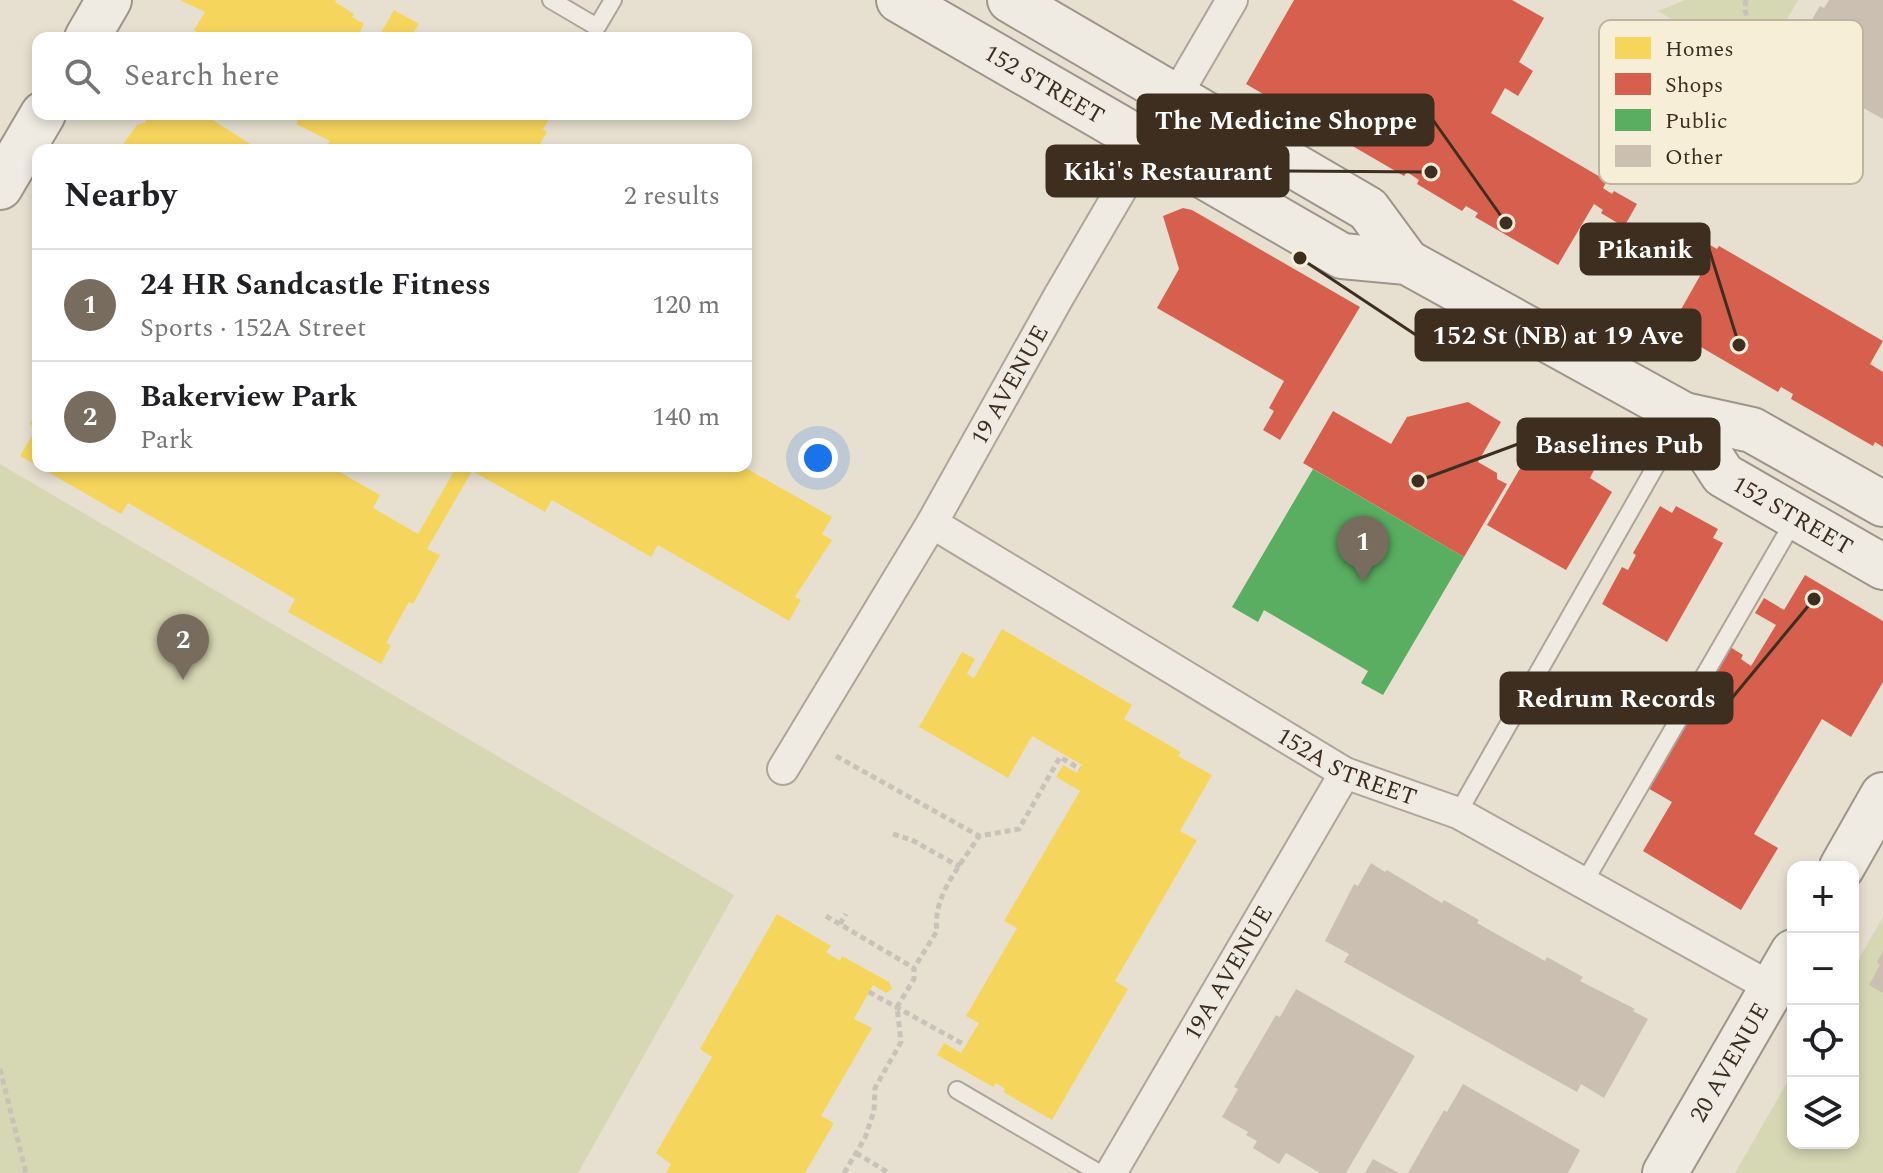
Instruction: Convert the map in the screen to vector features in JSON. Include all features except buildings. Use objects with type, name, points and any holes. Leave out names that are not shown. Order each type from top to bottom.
[{"type":"main road","points":[[90,32],[109,0]]},
{"type":"main road","name":"152 STREET","points":[[899,0],[1342,256],[1407,262],[1684,415],[1752,430],[1883,504]]},
{"type":"main road","name":"152 STREET","points":[[1010,0],[1368,209],[1407,262]]},
{"type":"main road","points":[[0,187],[39,120]]},
{"type":"main road","name":"152 STREET","points":[[1684,415],[1723,475],[1883,567]]},
{"type":"main road","points":[[1845,861],[1883,795]]},
{"type":"main road","name":"20 AVENUE","points":[[1665,1173],[1782,970]]},
{"type":"street","name":"19 AVENUE","points":[[783,769],[932,523],[1059,296],[1232,0]]},
{"type":"street","name":"152A STREET","points":[[932,523],[1345,773],[1458,813],[1585,881],[1782,970]]},
{"type":"street","name":"19A AVENUE","points":[[1111,1173],[1345,773]]},
{"type":"lane","points":[[551,0],[597,27],[613,0]]},
{"type":"lane","points":[[1458,813],[1684,415]]},
{"type":"lane","points":[[1585,881],[1796,517]]},
{"type":"lane","points":[[957,1090],[1099,1173]]},
{"type":"path","points":[[1746,0],[1748,20]]},
{"type":"path","points":[[836,756],[979,836],[1019,829],[1060,757],[1080,769]]},
{"type":"path","points":[[893,834],[912,840],[960,867]]},
{"type":"path","points":[[844,1173],[865,1138],[874,1111],[875,1088],[901,1042],[897,1007],[914,979],[914,968],[937,931],[935,916],[939,900],[979,836]]},
{"type":"path","points":[[840,924],[846,914]]},
{"type":"path","points":[[826,916],[914,968]]},
{"type":"path","points":[[869,992],[965,1045]]},
{"type":"path","points":[[0,1069],[26,1173]]},
{"type":"path","points":[[856,1153],[889,1173]]},
{"type":"green space","points":[[1685,0],[1798,0],[1787,20],[1673,20],[1658,11]]},
{"type":"green space","points":[[0,464],[734,895],[578,1173],[0,1173]]},
{"type":"green space","points":[[1883,917],[1883,1173],[1735,1173],[1787,1082],[1787,1149],[1859,1149],[1859,959]]},
{"type":"place","name":"Kiki's Restaurant","points":[[1431,172]]},
{"type":"place","name":"The Medicine Shoppe","points":[[1506,223]]},
{"type":"place","name":"152 St (NB) at 19 Ave","points":[[1300,258]]},
{"type":"place","name":"Pikanik","points":[[1739,345]]},
{"type":"place","name":"Baselines Pub","points":[[1418,481]]},
{"type":"place","name":"24 HR Sandcastle Fitness","points":[[1363,582]]},
{"type":"place","name":"Redrum Records","points":[[1814,599]]},
{"type":"place","name":"Bakerview Park","points":[[183,680]]}]
